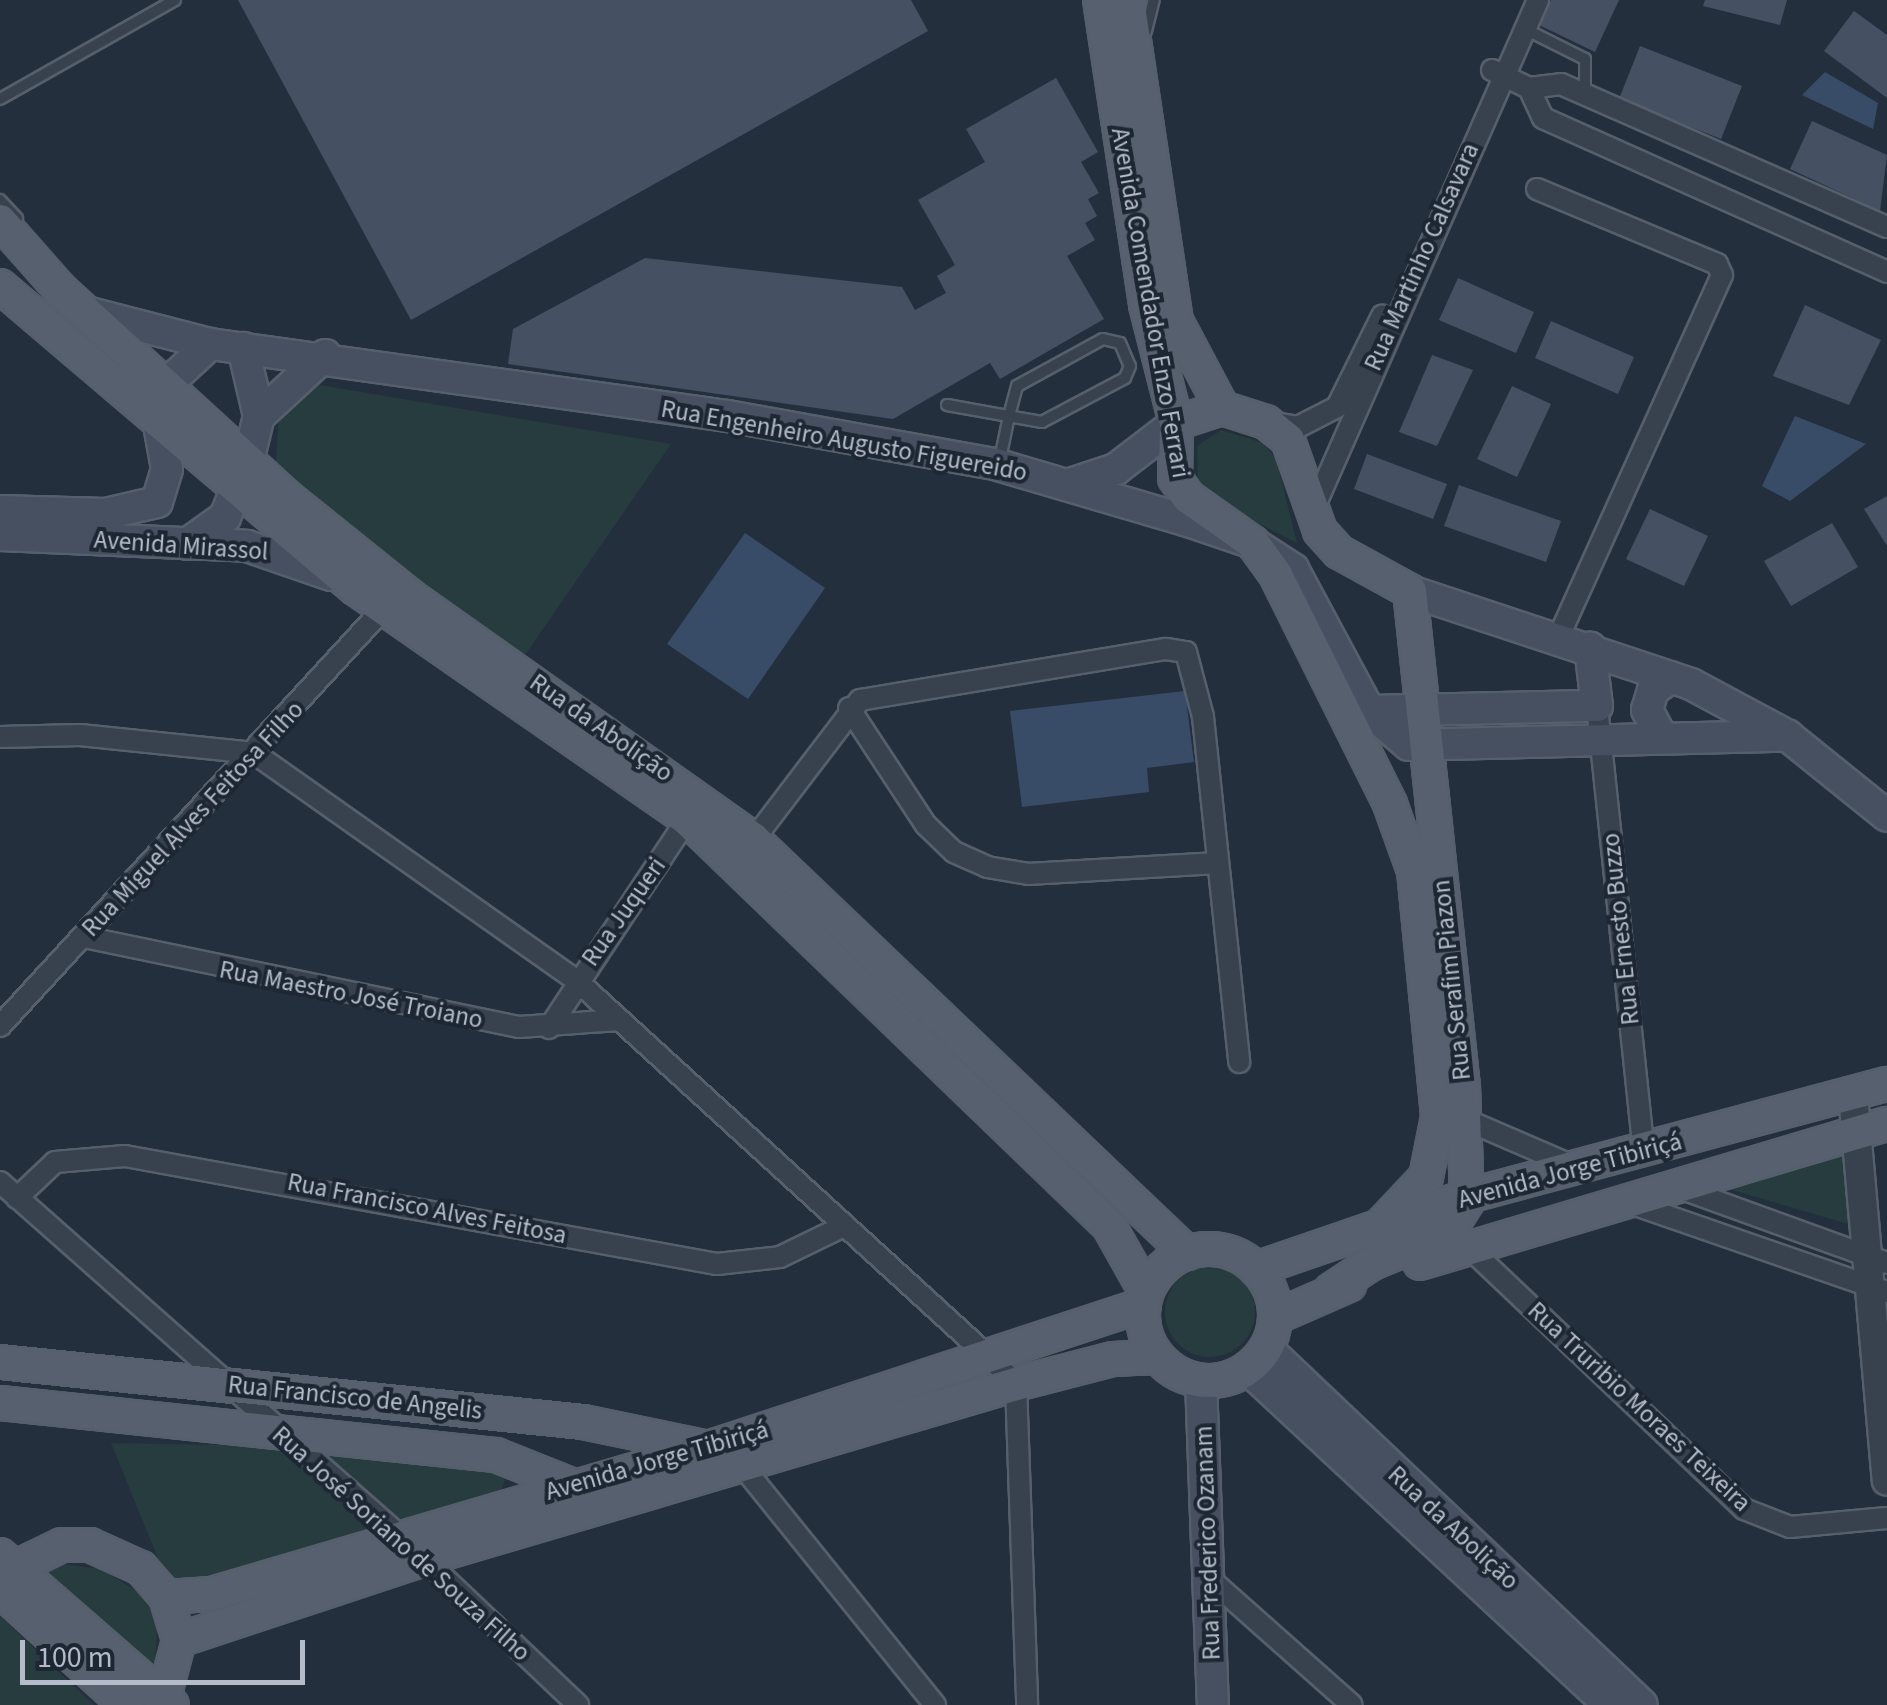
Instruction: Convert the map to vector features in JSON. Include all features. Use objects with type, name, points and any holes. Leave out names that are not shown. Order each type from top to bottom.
[{"type":"main road","name":"Avenida Comendador Enzo Ferrari","points":[[1100,0],[1146,305],[1176,423],[1175,478],[1188,497],[1253,543],[1390,804],[1414,871],[1438,1117],[1426,1177],[1376,1230]]},
{"type":"main road","name":"Avenida Comendador Enzo Ferrari","points":[[1128,0],[1176,320],[1222,408]]},
{"type":"main road","name":"Rua da Abolição","points":[[0,221],[36,264],[168,384],[243,476],[355,588],[695,809]]},
{"type":"main road","points":[[0,257],[125,391]]},
{"type":"main road","name":"Rua da Abolição","points":[[0,286],[158,419],[410,596],[695,809],[1187,1253]]},
{"type":"main road","name":"Rua Engenheiro Augusto Figuereido","points":[[86,312],[210,344],[326,355],[998,464],[1253,543],[1282,558],[1305,584],[1369,711],[1394,740],[1428,747],[1788,736]]},
{"type":"main road","points":[[168,384],[210,344]]},
{"type":"main road","points":[[187,544],[225,517],[243,476],[259,416],[243,348]]},
{"type":"main road","points":[[259,416],[326,355]]},
{"type":"main road","name":"Avenida Mirassol","points":[[0,511],[105,514],[157,502],[167,469],[158,419],[168,384]]},
{"type":"main road","points":[[1067,485],[1116,469],[1176,423],[1222,408],[1266,422],[1298,461],[1311,516],[1340,552],[1410,591],[1590,646],[1681,680],[1788,736],[1887,816]]},
{"type":"main road","name":"Avenida Mirassol","points":[[0,535],[187,544],[290,556],[355,588]]},
{"type":"main road","name":"Rua Serafim Piazon","points":[[1410,591],[1466,1120],[1468,1196]]},
{"type":"main road","points":[[1369,711],[1424,714],[1597,706],[1590,646]]},
{"type":"main road","points":[[1681,680],[1699,716],[1675,738],[1647,710],[1652,690],[1681,680]]},
{"type":"main road","name":"Rua da Abolição","points":[[745,851],[1109,1226],[1145,1299]]},
{"type":"main road","name":"Avenida Jorge Tibiriçá","points":[[1256,1269],[1468,1196],[1582,1170],[1887,1084]]},
{"type":"main road","name":"Avenida Jorge Tibiriçá","points":[[1263,1345],[1331,1290],[1670,1184],[1874,1129]]},
{"type":"main road","points":[[1331,1290],[1372,1263],[1448,1232],[1460,1222],[1468,1196]]},
{"type":"main road","points":[[1222,1250],[1256,1269],[1263,1345],[1201,1382],[1157,1357],[1145,1299],[1165,1265],[1187,1253],[1222,1250]]},
{"type":"main road","name":"Avenida Jorge Tibiriçá","points":[[178,1640],[424,1559],[708,1448],[990,1358],[1145,1299]]},
{"type":"main road","name":"Rua da Abolição","points":[[1263,1345],[1610,1705]]},
{"type":"main road","name":"Rua da Abolição","points":[[1263,1345],[1642,1705]]},
{"type":"main road","name":"Avenida Jorge Tibiriçá","points":[[166,1597],[211,1594],[517,1502],[587,1496],[743,1466],[1016,1384],[1113,1359],[1157,1357]]},
{"type":"main road","name":"Rua Francisco de Angelis","points":[[0,1362],[582,1422],[708,1448]]},
{"type":"main road","points":[[70,1412],[88,1371]]},
{"type":"main road","name":"Rua Frederico Ozanam","points":[[1201,1382],[1213,1705]]},
{"type":"main road","name":"Rua Francisco de Angelis","points":[[0,1404],[496,1455],[587,1496]]},
{"type":"main road","points":[[496,1455],[510,1468],[517,1502]]},
{"type":"main road","points":[[62,1545],[90,1546],[141,1568],[166,1597],[178,1640],[166,1703],[3,1571],[62,1545]]},
{"type":"main road","points":[[3,1571],[126,1705]]},
{"type":"street","name":"Rua Martinho Calsavara","points":[[1311,516],[1524,0]]},
{"type":"street","name":"Rua Martinho Calsavara","points":[[1266,422],[1298,427],[1337,407],[1497,72],[1538,0]]},
{"type":"street","points":[[1497,72],[1529,88],[1556,83],[1585,94],[1887,226]]},
{"type":"street","points":[[1529,88],[1543,118],[1887,272]]},
{"type":"street","points":[[1537,188],[1716,264],[1722,275],[1558,639]]},
{"type":"street","name":"Rua Miguel Alves Feitosa Filho","points":[[0,1026],[383,609]]},
{"type":"street","points":[[745,851],[848,708],[901,688],[1166,648],[1186,652],[1197,670],[1238,1062]]},
{"type":"street","name":"Rua Ernesto Buzzo","points":[[1597,706],[1644,1152]]},
{"type":"street","points":[[848,708],[926,824],[954,852],[987,867],[1029,874],[1218,862]]},
{"type":"street","points":[[0,737],[80,735],[254,753],[576,980],[990,1358],[1016,1384],[1027,1705]]},
{"type":"street","name":"Rua Juqueri","points":[[548,1028],[576,980],[695,809]]},
{"type":"street","name":"Rua Maestro José Troiano","points":[[84,937],[432,1013],[548,1028],[620,1020]]},
{"type":"street","points":[[1853,1094],[1874,1129],[1887,1481]]},
{"type":"street","points":[[1466,1120],[1582,1170]]},
{"type":"street","name":"Rua Francisco Alves Feitosa","points":[[17,1198],[55,1162],[125,1156],[717,1264],[780,1257],[844,1226]]},
{"type":"street","name":"Rua José Soriano de Souza Filho","points":[[0,1182],[277,1433],[399,1535],[578,1705]]},
{"type":"street","points":[[1670,1184],[1880,1275]]},
{"type":"street","points":[[1621,1200],[1880,1275]]},
{"type":"street","name":"Rua Truribio Moraes Teixeira","points":[[1469,1248],[1744,1509],[1790,1527],[1887,1518]]},
{"type":"street","points":[[743,1466],[935,1705]]},
{"type":"street","points":[[1211,1580],[1352,1705]]},
{"type":"lane","points":[[0,100],[175,0]]},
{"type":"lane","points":[[1148,132],[1144,42],[1154,0]]},
{"type":"lane","points":[[1524,29],[1585,59],[1585,94]]},
{"type":"lane","points":[[0,200],[24,228],[36,264]]},
{"type":"lane","points":[[947,406],[1009,416],[1042,422],[1125,378],[1130,366],[1120,343],[1104,338],[1017,386],[1009,416],[998,464]]},
{"type":"green space","points":[[308,383],[671,444],[518,665],[289,494],[276,462],[279,416]]},
{"type":"green space","points":[[1221,430],[1263,443],[1276,459],[1297,543],[1218,503],[1198,482],[1197,446]]},
{"type":"green space","points":[[1855,1147],[1855,1226],[1715,1185]]},
{"type":"green space","points":[[1210,1267],[1242,1280],[1255,1312],[1242,1344],[1210,1357],[1178,1344],[1165,1312],[1178,1280]]},
{"type":"green space","points":[[111,1443],[282,1446],[496,1472],[505,1480],[501,1491],[190,1581],[166,1578]]},
{"type":"green space","points":[[62,1564],[101,1569],[143,1595],[158,1620],[154,1676],[44,1571]]},
{"type":"green space","points":[[0,1616],[94,1705],[0,1705]]},
{"type":"water","points":[[1825,72],[1878,103],[1873,129],[1802,95]]},
{"type":"water","points":[[1795,416],[1866,444],[1790,501],[1762,486]]},
{"type":"water","points":[[745,533],[825,588],[748,699],[667,644]]},
{"type":"water","points":[[1185,691],[1194,762],[1147,768],[1149,792],[1022,807],[1010,711]]},
{"type":"building","points":[[238,0],[911,0],[928,31],[411,320]]},
{"type":"building","points":[[1551,0],[1619,0],[1595,52],[1539,25]]},
{"type":"building","points":[[1705,0],[1787,0],[1780,25],[1703,6]]},
{"type":"building","points":[[1854,11],[1887,35],[1887,98],[1824,51]]},
{"type":"building","points":[[1640,46],[1742,86],[1721,139],[1619,99]]},
{"type":"building","points":[[1056,78],[1098,152],[1081,162],[1099,193],[1088,199],[1097,216],[1085,223],[1095,240],[1067,256],[1104,319],[1000,379],[990,363],[893,419],[508,364],[513,329],[645,258],[902,287],[915,310],[946,293],[937,276],[955,265],[918,200],[985,162],[966,129]]},
{"type":"building","points":[[1812,121],[1887,155],[1880,211],[1790,169]]},
{"type":"building","points":[[1458,278],[1534,312],[1516,353],[1439,320]]},
{"type":"building","points":[[1805,305],[1881,340],[1849,405],[1773,376]]},
{"type":"building","points":[[1551,321],[1634,357],[1618,394],[1535,358]]},
{"type":"building","points":[[1432,355],[1473,370],[1437,446],[1399,432]]},
{"type":"building","points":[[1512,386],[1551,404],[1517,477],[1477,459]]},
{"type":"building","points":[[1367,454],[1447,484],[1433,519],[1354,489]]},
{"type":"building","points":[[1459,485],[1561,521],[1546,562],[1444,526]]},
{"type":"building","points":[[1887,496],[1887,546],[1864,509]]},
{"type":"building","points":[[1650,509],[1708,536],[1684,586],[1626,559]]},
{"type":"building","points":[[1832,523],[1858,567],[1791,606],[1764,561]]}]
